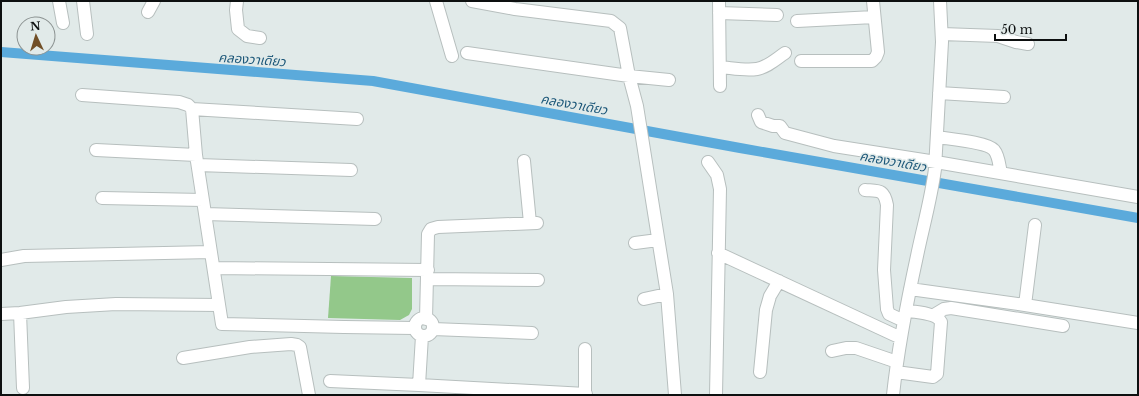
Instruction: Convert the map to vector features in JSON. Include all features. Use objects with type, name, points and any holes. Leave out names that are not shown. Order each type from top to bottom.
[{"type":"street","points":[[59,1],[63,23]]},
{"type":"street","points":[[83,1],[87,34]]},
{"type":"street","points":[[148,12],[154,1]]},
{"type":"street","points":[[237,1],[236,10],[238,28],[247,36],[260,38]]},
{"type":"street","points":[[436,1],[452,56]]},
{"type":"street","points":[[472,1],[516,5],[611,21],[620,28],[629,76],[637,106],[667,294],[675,395]]},
{"type":"street","points":[[801,61],[872,61],[878,52],[873,1]]},
{"type":"street","points":[[893,395],[896,367],[910,289],[933,186],[936,166],[942,34],[940,1]]},
{"type":"street","points":[[720,86],[720,7],[776,15]]},
{"type":"street","points":[[798,21],[874,17]]},
{"type":"street","points":[[942,34],[998,36],[1028,44]]},
{"type":"street","points":[[467,53],[629,76],[669,80]]},
{"type":"street","points":[[720,67],[759,69],[770,64],[784,53]]},
{"type":"street","points":[[939,93],[1004,97]]},
{"type":"street","points":[[82,95],[179,102],[188,105],[192,109],[357,119]]},
{"type":"street","points":[[192,109],[197,160],[222,324],[344,327],[418,332],[428,336],[432,332],[432,324],[426,319],[418,320],[415,325],[418,332],[419,385]]},
{"type":"street","points":[[758,115],[761,122],[772,126],[780,126],[785,133],[828,145],[919,160],[936,166],[1001,173],[1138,197]]},
{"type":"street","points":[[937,137],[986,144],[994,149],[999,158],[1001,173]]},
{"type":"street","points":[[96,150],[197,160],[351,170]]},
{"type":"street","points":[[426,319],[428,234],[431,229],[438,227],[533,223],[524,160]]},
{"type":"street","points":[[708,162],[717,175],[720,189],[716,395]]},
{"type":"street","points":[[865,190],[881,192],[885,196],[887,205],[884,270],[887,309],[889,314],[905,316],[934,315],[944,309],[951,308],[1063,326]]},
{"type":"street","points":[[102,198],[203,200]]},
{"type":"street","points":[[205,214],[376,219]]},
{"type":"street","points":[[1025,305],[1035,225]]},
{"type":"street","points":[[635,243],[658,240]]},
{"type":"street","points":[[1,260],[24,256],[211,252]]},
{"type":"street","points":[[718,253],[901,338]]},
{"type":"street","points":[[214,268],[428,274],[538,280]]},
{"type":"street","points":[[760,372],[766,310],[770,296],[779,281]]},
{"type":"street","points":[[910,289],[1138,323]]},
{"type":"street","points":[[644,299],[667,294]]},
{"type":"street","points":[[1,314],[66,307],[116,304],[219,305]]},
{"type":"street","points":[[20,313],[23,388]]},
{"type":"street","points":[[832,351],[846,348],[856,348],[896,367],[933,377],[937,374],[941,322],[939,318],[934,315]]},
{"type":"street","points":[[432,329],[532,333]]},
{"type":"street","points":[[183,358],[250,347],[296,345],[300,347],[309,395]]},
{"type":"street","points":[[330,381],[586,394],[585,349]]},
{"type":"green space","points":[[331,276],[412,278],[412,309],[409,315],[400,320],[328,318]]},
{"type":"waterway","name":"คลองวาเดียว","points":[[1,52],[373,81],[740,148],[1138,218]]}]
